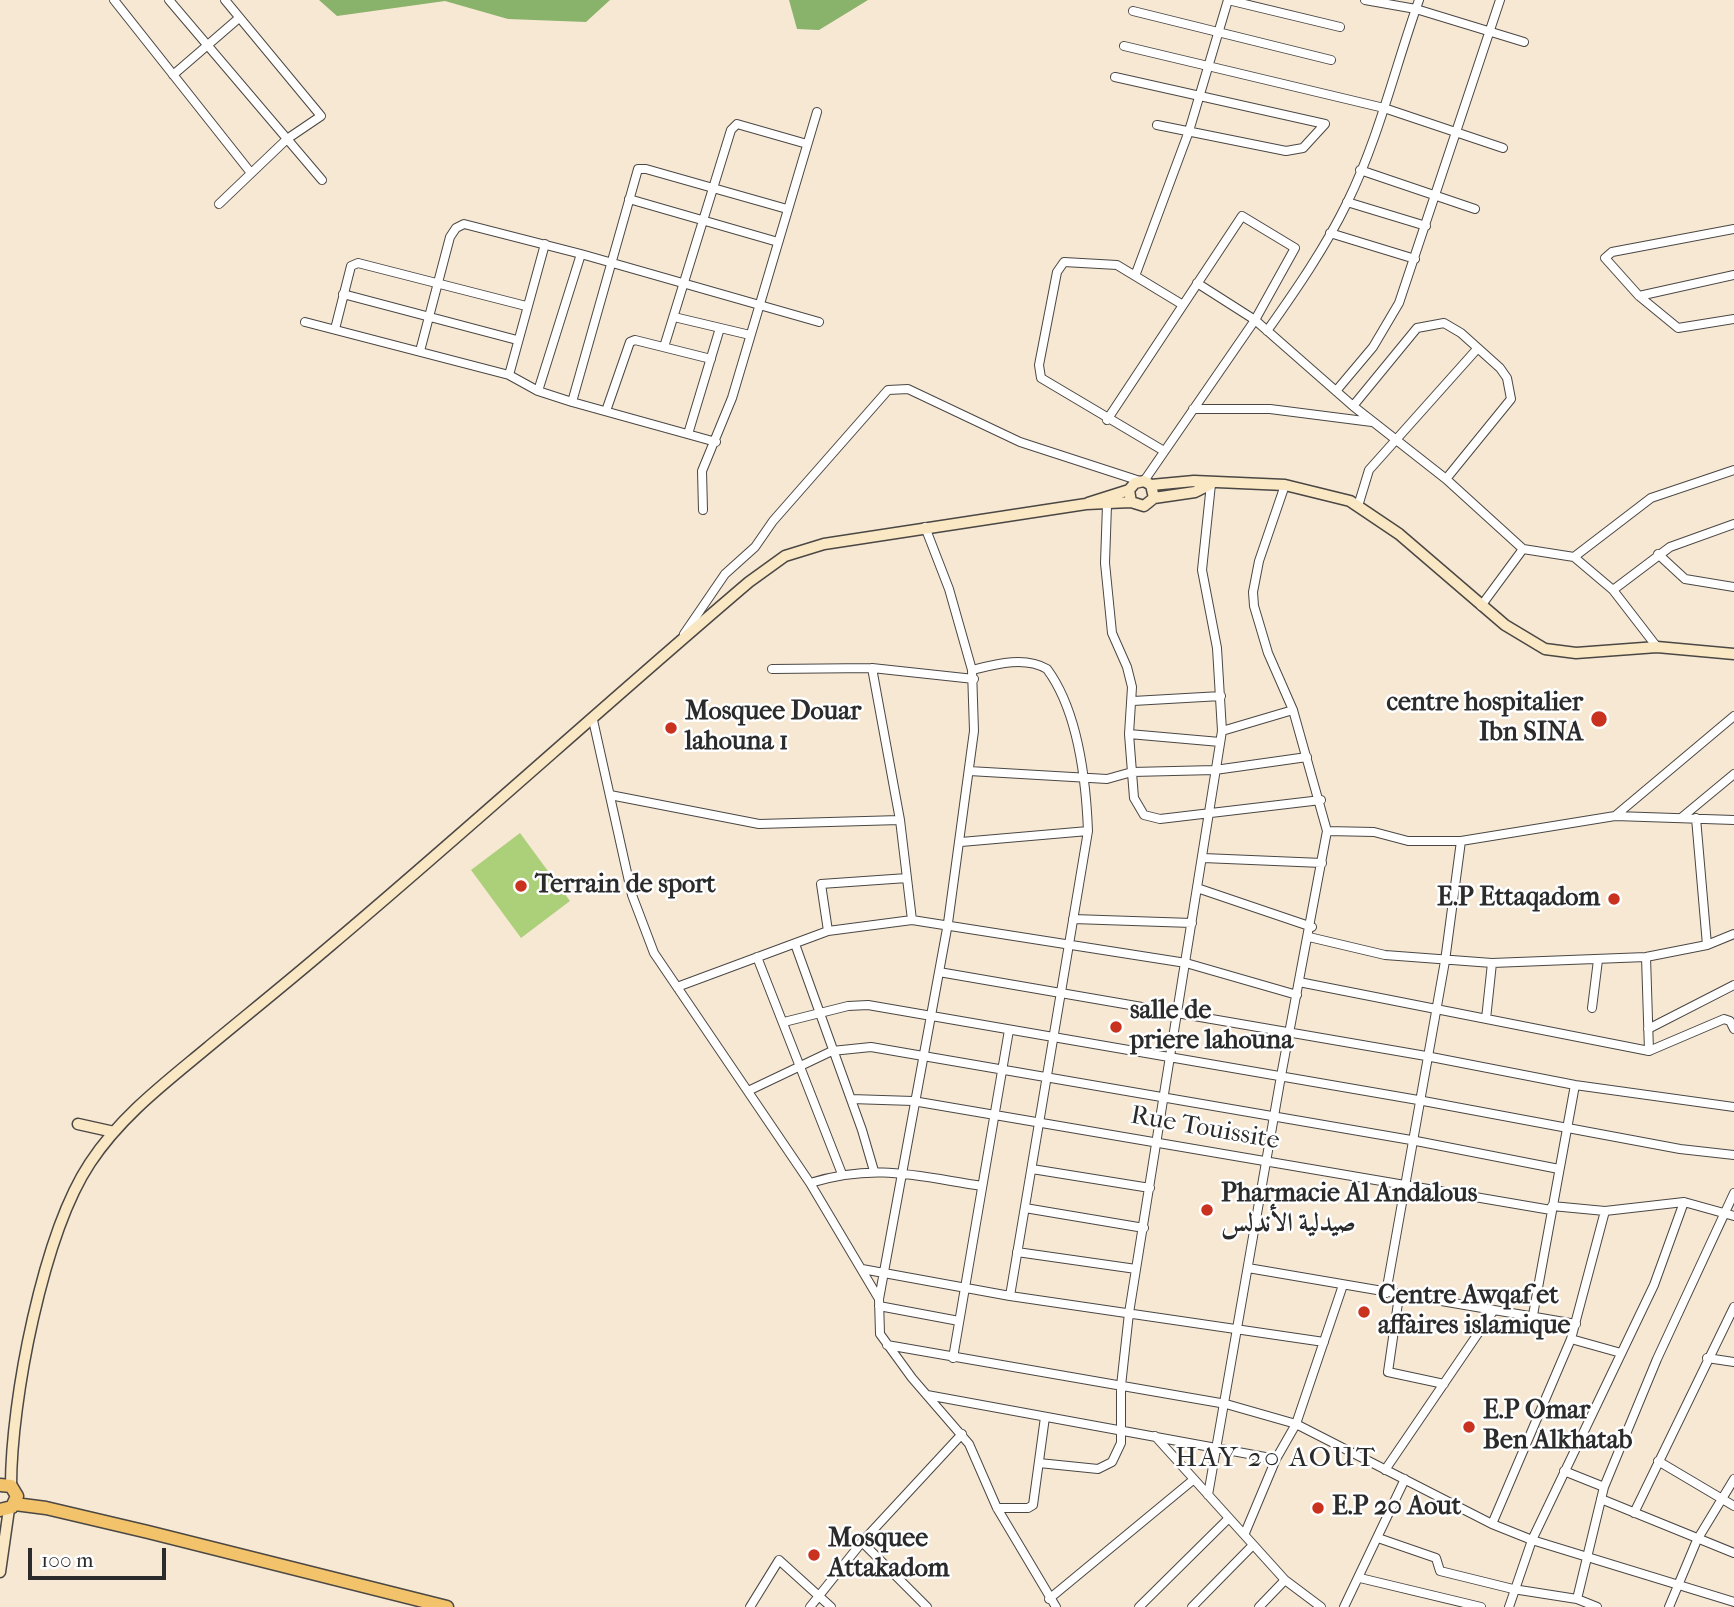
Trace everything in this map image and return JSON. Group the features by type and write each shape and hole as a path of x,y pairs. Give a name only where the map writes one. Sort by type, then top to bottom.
{"main road":[{"path":"1086,504 1107,505 1130,496 1145,483 1240,482 1285,485 1330,494 1358,506 1399,534 1481,606 1534,644 1561,653 1657,647 1734,654"},
{"path":"1145,483 1154,498"},
{"path":"0,1572 12,1446 34,1321 51,1253 76,1185 114,1132 160,1086 327,948 749,582 785,556 824,544 1130,496 1144,506 1154,498 1195,492 1212,484"},
{"path":"78,1124 114,1132"},
{"path":"6,1498 447,1607"}],"street":[{"path":"114,0 251,173"},
{"path":"169,0 322,180"},
{"path":"219,204 287,139 321,116 225,0"},
{"path":"1135,276 1189,131 1228,0 1340,27"},
{"path":"1366,0 1417,4 1524,42"},
{"path":"1336,391 1388,324 1415,259 1500,0"},
{"path":"1267,331 1347,202 1384,108 1417,4"},
{"path":"1133,11 1331,60"},
{"path":"173,75 239,18"},
{"path":"1124,46 1384,108 1457,130 1503,148"},
{"path":"1115,77 1325,124 1303,148 1286,151 1157,125"},
{"path":"703,510 701,475 716,442 760,306 817,112"},
{"path":"664,346 731,130 737,124 807,144"},
{"path":"572,402 629,199 641,168 787,209"},
{"path":"1360,170 1475,209"},
{"path":"629,199 778,242"},
{"path":"1347,202 1426,226"},
{"path":"673,650 725,574 755,547 780,513 888,390 908,389 1020,442 1145,483 1164,451 1255,320 1295,248 1242,216 1107,420"},
{"path":"420,351 450,237 456,228 464,225 545,244 819,322"},
{"path":"1734,229 1607,254 1606,262 1639,296 1678,328 1734,319"},
{"path":"1329,233 1415,259"},
{"path":"509,374 545,244"},
{"path":"538,391 581,254"},
{"path":"1164,451 1107,420 1041,378 1039,365 1057,272 1064,262 1117,265 1183,305"},
{"path":"335,329 351,266 358,263 526,306"},
{"path":"1639,296 1734,275"},
{"path":"1197,283 1255,320 1336,391 1446,479 1523,549 1574,556 1613,590 1657,647"},
{"path":"343,294 517,340"},
{"path":"674,317 750,335"},
{"path":"305,322 509,374 538,391 716,442"},
{"path":"1353,405 1409,334 1424,325 1444,323 1461,333 1507,378 1511,399 1446,479"},
{"path":"688,434 720,328"},
{"path":"606,411 631,342 664,346 711,359"},
{"path":"1358,506 1369,470 1398,441 1477,349"},
{"path":"1193,409 1270,409 1375,422"},
{"path":"1574,556 1651,498 1670,489 1734,470"},
{"path":"1039,1463 1098,1469 1112,1462 1121,1443 1121,1386 1129,1313 1222,732 1217,648 1203,583 1212,484"},
{"path":"1209,1495 1281,1076 1312,927 1328,831 1293,710 1266,647 1253,592 1265,541 1285,485"},
{"path":"1107,505 1105,563 1112,633 1127,667 1133,701 1129,734 1134,798 1144,815 1160,819 1209,815 1321,800"},
{"path":"1613,590 1658,554 1685,540 1734,524"},
{"path":"925,527 949,589 973,674 974,731 948,923 913,1101 879,1303 880,1334 927,1395 962,1434 997,1508 1056,1607"},
{"path":"1481,606 1523,549"},
{"path":"1658,554 1685,579 1734,587"},
{"path":"772,669 872,668 973,674 1002,663 1027,663 1047,669 1066,707 1082,779 1088,831 1010,1296"},
{"path":"872,668 900,820 912,920"},
{"path":"1133,701 1221,696"},
{"path":"1222,732 1293,710"},
{"path":"1615,816 1734,716"},
{"path":"593,720 640,920 654,953 810,1183 862,1269 879,1303"},
{"path":"1129,734 1220,742"},
{"path":"969,771 1107,779 1132,772 1215,769 1307,757"},
{"path":"1681,818 1734,774"},
{"path":"610,795 759,824 900,820"},
{"path":"1328,831 1374,832 1408,841 1461,841 1615,816 1734,820"},
{"path":"1696,818 1707,945"},
{"path":"961,842 1088,831"},
{"path":"1386,1293 1411,1140 1445,961 1461,841"},
{"path":"1203,858 1322,863"},
{"path":"828,931 821,884 907,878"},
{"path":"1197,888 1312,927"},
{"path":"1073,919 1192,923"},
{"path":"677,987 828,931 912,920 948,923 1186,963 1297,995"},
{"path":"1309,937 1385,955 1492,963 1646,957 1707,945 1734,934"},
{"path":"795,944 874,1171"},
{"path":"757,957 842,1174"},
{"path":"1646,957 1649,1051"},
{"path":"1592,1008 1598,960"},
{"path":"1486,1019 1492,963"},
{"path":"939,972 1289,1035 1426,1056 1575,1086 1734,1107"},
{"path":"1299,982 1649,1051 1724,1019 1730,1021 1734,1029"},
{"path":"1648,1030 1734,985"},
{"path":"784,1022 819,1012 868,1005 1419,1100 1680,1149 1734,1155"},
{"path":"953,1358 1009,1030"},
{"path":"748,1091 832,1051 860,1046 1411,1140 1559,1169"},
{"path":"1534,1315 1575,1086"},
{"name":"Rue Touissite","path":"851,1099 913,1101 1404,1186 1552,1208 1605,1211 1684,1202"},
{"path":"1032,1169 1150,1188"},
{"path":"810,1183 842,1174 874,1171 982,1186"},
{"path":"1577,1599 1604,1487 1657,1359 1731,1214 1734,1193"},
{"path":"1509,1607 1532,1540 1666,1258 1684,1202 1731,1214"},
{"path":"1025,1208 1144,1228"},
{"path":"1492,1524 1571,1339 1605,1211"},
{"path":"1017,1252 1136,1269"},
{"path":"1248,1268 1399,1296 1534,1315 1576,1324"},
{"path":"862,1269 1010,1296 1324,1342"},
{"path":"1245,1533 1276,1459 1296,1424 1343,1285"},
{"path":"1399,1296 1388,1372 1444,1384"},
{"path":"879,1303 959,1321"},
{"path":"1634,1513 1734,1307"},
{"path":"1385,1470 1493,1310"},
{"path":"1571,1339 1621,1353"},
{"path":"887,1345 1226,1404 1296,1424 1492,1524 1532,1540 1681,1583 1734,1602"},
{"path":"1707,1358 1734,1362"},
{"path":"927,1395 1276,1459"},
{"path":"997,1508 1028,1508 1033,1505 1045,1417"},
{"path":"810,1607 862,1542 962,1434"},
{"path":"1155,1436 1285,1580 1321,1607"},
{"path":"1658,1461 1734,1506"},
{"path":"1564,1471 1604,1487"},
{"path":"1344,1607 1405,1479"},
{"path":"1669,1607 1697,1540 1719,1499 1734,1479"},
{"path":"1049,1599 1193,1480"},
{"path":"1601,1499 1734,1553"},
{"path":"1139,1607 1229,1518"},
{"path":"1378,1538 1438,1559 1440,1571 1513,1589 1577,1599 1592,1606"},
{"path":"862,1542 927,1607"},
{"path":"1192,1607 1253,1545"},
{"path":"750,1607 779,1560 831,1607"},
{"path":"1360,1578 1482,1607"},
{"path":"1259,1607 1285,1580"}],"green space":[{"path":"319,0 610,0 586,22 508,19 445,1 337,16"},
{"path":"789,0 868,0 819,30 797,29"},
{"name":"Terrain de sport","path":"520,833 570,901 521,938 471,870"}],"place":[{"name":"centre hospitalier Ibn SINA","path":"1599,719"},
{"name":"Mosquee Douar lahouna 1","path":"671,728"},
{"name":"Terrain de sport","path":"521,886"},
{"name":"E.P Ettaqadom","path":"1614,899"},
{"name":"salle de priere lahouna","path":"1116,1027"},
{"name":"Pharmacie Al Andalous صيدلية الأندلس","path":"1207,1210"},
{"name":"Centre Awqaf et affaires islamique","path":"1364,1312"},
{"name":"E.P Omar Ben Alkhatab","path":"1469,1427"},
{"name":"E.P 20 Aout","path":"1318,1508"},
{"name":"Mosquee Attakadom","path":"814,1555"}],"district":[{"name":"HAY 20 AOUT","path":"1276,1459"}]}
